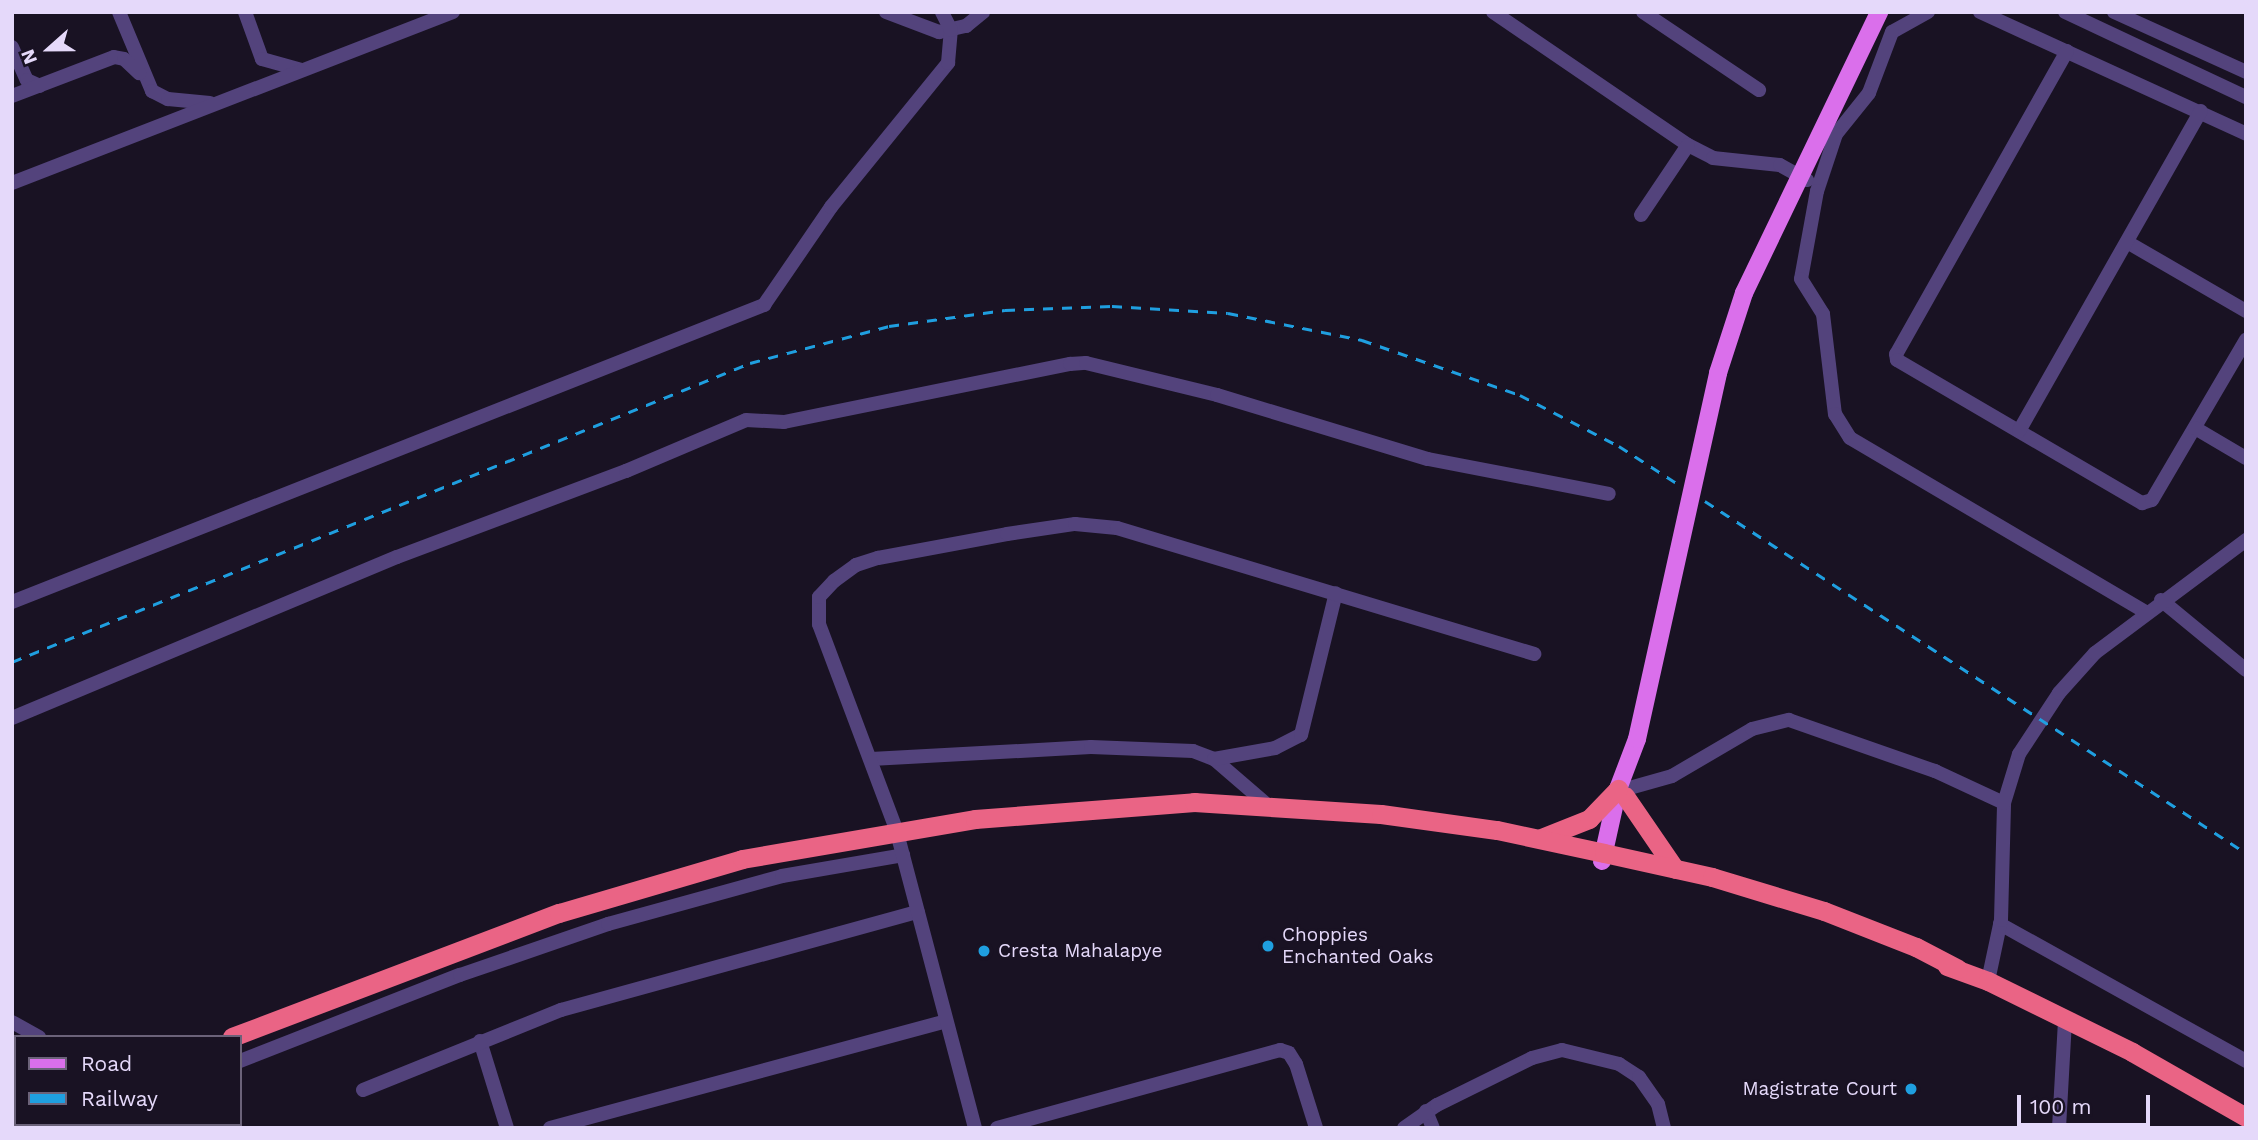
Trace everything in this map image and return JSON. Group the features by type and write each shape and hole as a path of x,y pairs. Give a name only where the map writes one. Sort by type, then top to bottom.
{"highway":[{"path":"1537,839 1589,819 1623,791 1675,869"},
{"path":"237,1035 488,938 635,889 742,859 896,829 975,818 1140,809 1272,809 1381,814 1537,839 1744,898 1988,981 2065,1019 2246,1117"},
{"path":"1272,809 1675,869 1824,911 1916,947 1958,969"}],"main road":[{"path":"1609,859 1718,373 1744,293 1799,173 1880,12"}],"street":[{"path":"119,12 143,76"},
{"path":"245,12 262,59 304,70"},
{"path":"886,12 919,26 951,30 983,12"},
{"path":"12,602 764,305 831,207 948,62 951,30 942,12"},
{"path":"1493,12 1688,145 1713,158 1780,165 1799,173 1817,191"},
{"path":"1643,12 1759,90"},
{"path":"1928,12 1892,32 1869,93 1833,141 1817,191 1801,279 1823,314 1833,404 1840,425 1850,438 2145,612"},
{"path":"1980,12 2201,111 2246,134"},
{"path":"2065,12 2246,97"},
{"path":"2114,12 2246,72"},
{"path":"12,183 446,13"},
{"path":"12,47 27,80 40,86"},
{"path":"2067,51 1896,356 2142,503 2152,500 2246,340"},
{"path":"12,96 114,57 124,58 160,97 215,104"},
{"path":"2018,431 2201,111"},
{"path":"1641,215 1688,145"},
{"path":"2127,242 2246,311"},
{"path":"12,718 397,557 626,471 746,420 784,422 1070,364 1086,363 1217,395 1428,459 1609,494"},
{"path":"2195,428 2246,458"},
{"path":"975,1128 896,829 819,624 820,597 856,565 1075,524 1117,528 1534,654"},
{"path":"1988,981 2000,924 2004,803 2019,754 2059,693 2095,653 2161,600 2244,544"},
{"path":"1214,759 1275,748 1301,735 1336,593"},
{"path":"2161,600 2246,670"},
{"path":"1623,791 1672,776 1752,729 1789,720 1935,771 2004,803"},
{"path":"871,759 1091,747 1193,751 1214,759 1272,809"},
{"path":"242,1060 460,975 608,925 782,876 903,855"},
{"path":"363,1090 561,1010 918,912"},
{"path":"2000,924 2246,1061"},
{"path":"2059,1128 2065,1019"},
{"path":"550,1128 946,1021"},
{"path":"12,1022 35,1035"},
{"path":"480,1041 507,1128"},
{"path":"997,1128 1280,1050 1289,1053 1296,1064 1316,1128"},
{"path":"1405,1128 1426,1111 1532,1058 1562,1050 1619,1064 1639,1077 1658,1104 1664,1128"},
{"path":"1426,1111 1433,1128"}],"railway":[{"path":"12,662 750,363 889,326 1005,310 1112,306 1228,313 1362,340 1520,395 1619,446 1675,482"},
{"path":"1705,501 2246,853"}],"place":[{"name":"Choppies Enchanted Oaks","path":"1268,946"},
{"name":"Cresta Mahalapye","path":"984,951"},
{"name":"Magistrate Court","path":"1911,1089"}]}
